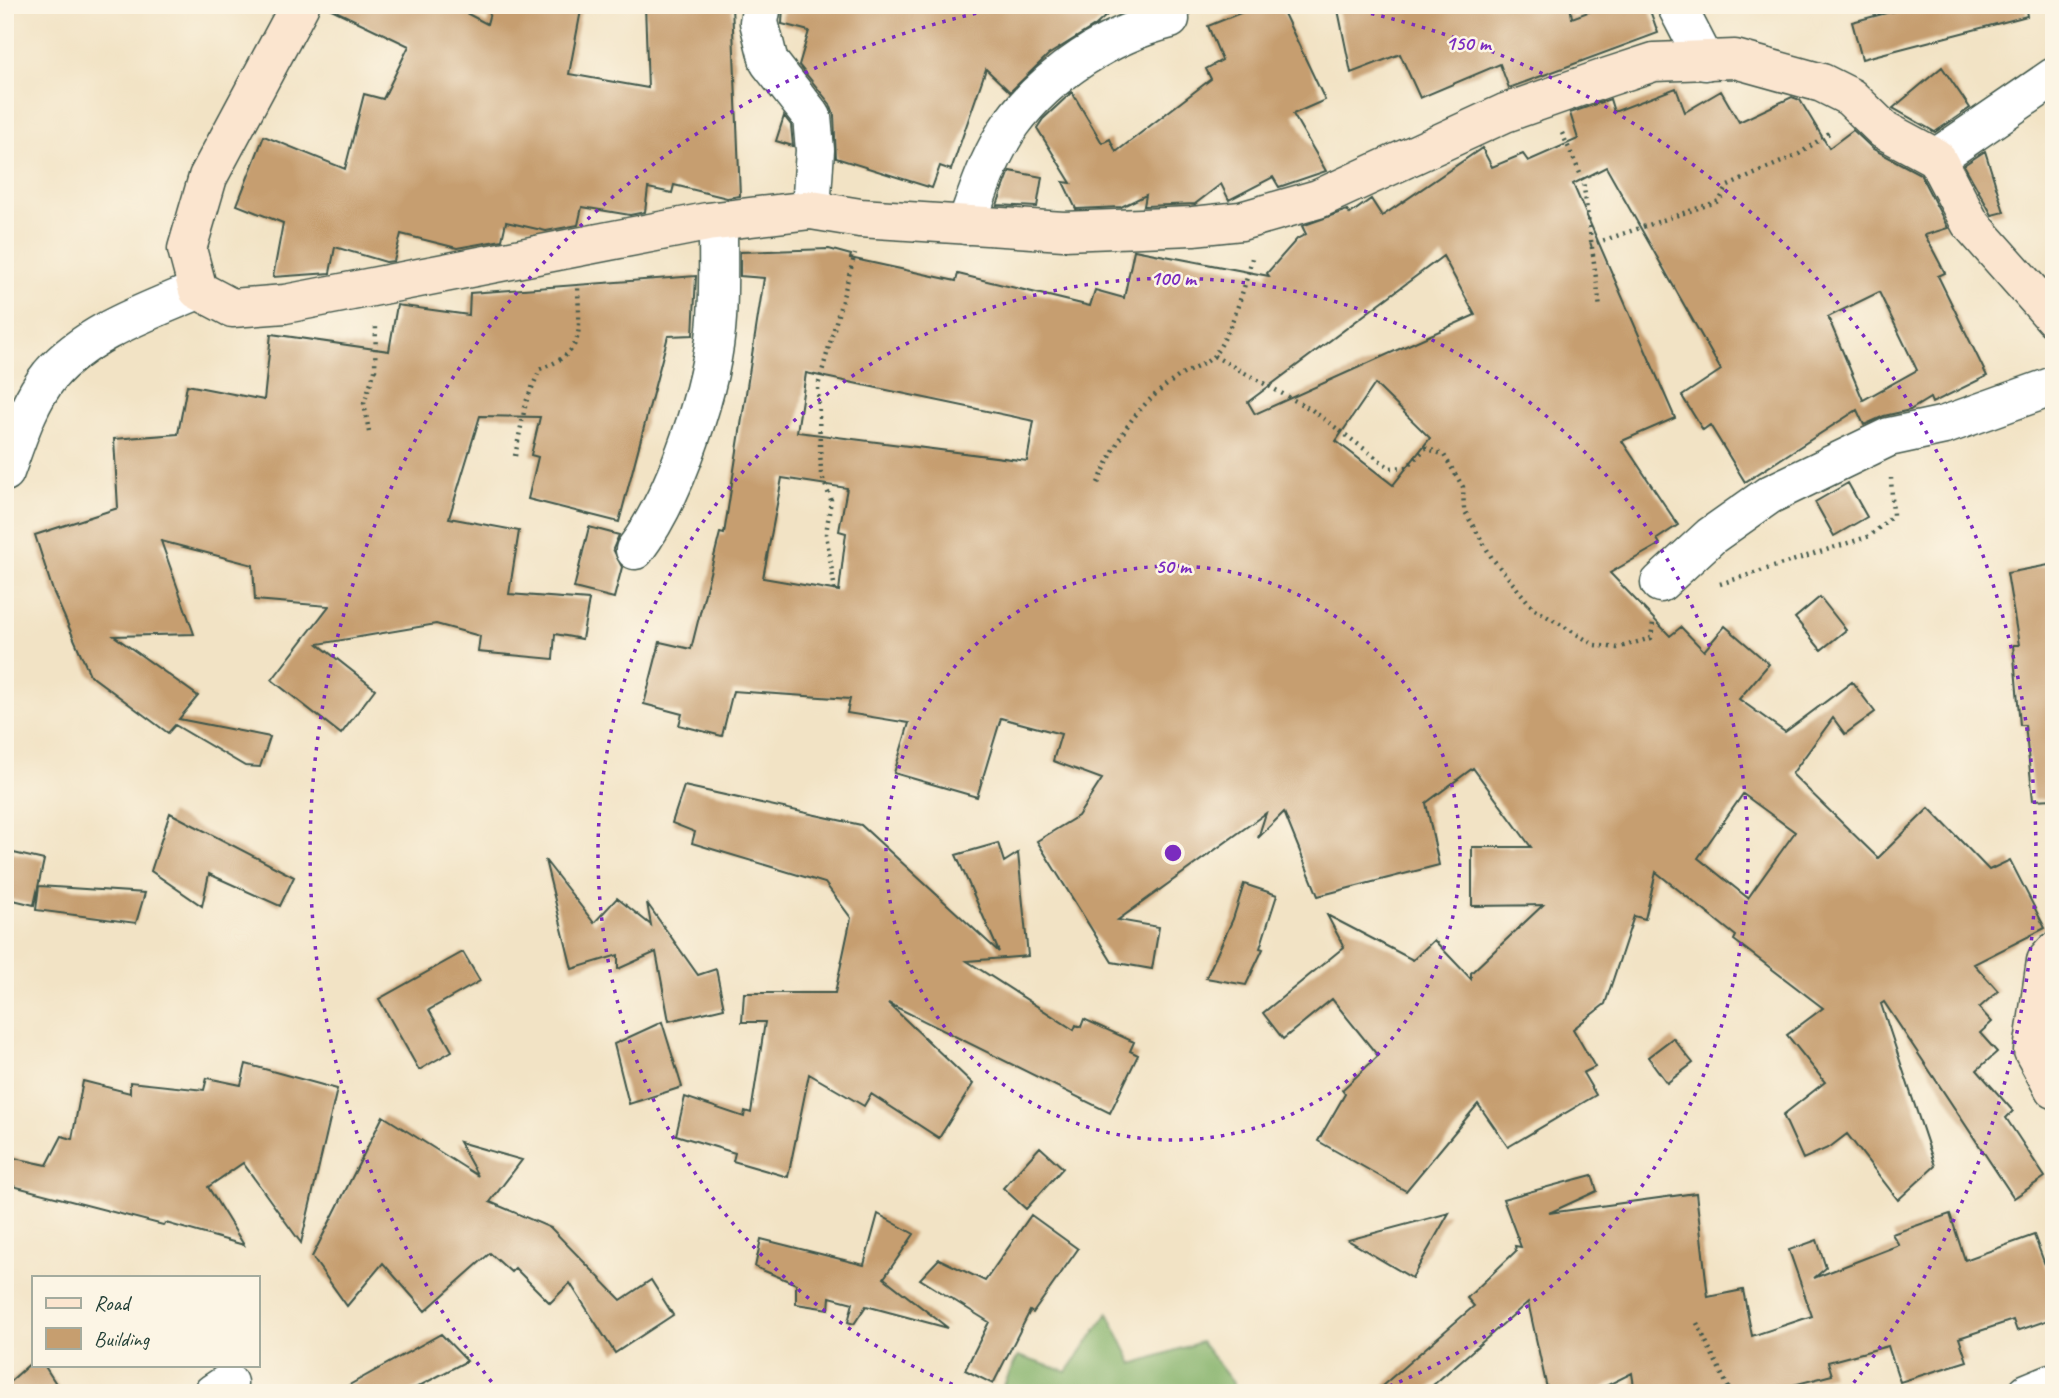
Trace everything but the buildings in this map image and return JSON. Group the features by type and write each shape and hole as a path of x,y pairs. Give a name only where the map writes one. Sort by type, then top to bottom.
{"street":[{"path":"300,5 208,177 187,249 198,290 232,308 285,304 718,221 811,210 860,218 1064,231 1193,226 1261,215 1318,199 1505,113 1654,62 1735,59 1822,83 1850,97 1884,130 1936,158 1970,223 2054,318"},
{"path":"762,5 759,23 769,62 812,117 814,172 811,210"},
{"path":"1676,5 1704,61"},
{"path":"966,225 986,171 1013,123 1049,83 1102,46 1138,27 1170,19"},
{"path":"1936,158 2054,77"},
{"path":"635,550 653,525 675,482 705,383 717,320 718,221"},
{"path":"5,472 23,423 50,376 83,348 120,324 198,290"},
{"path":"1660,583 1711,536 1769,495 1889,437 1945,425 2054,386"},
{"path":"2054,952 2046,961 2034,1051 2054,1089"},
{"path":"2027,1393 2054,1382"}],"path":[{"path":"1550,97 1562,135 1583,180 1600,309"},
{"path":"1590,245 1719,201 1728,186 1799,154 1839,126 1867,113"},
{"path":"1098,482 1124,427 1143,404 1180,376 1214,356 1250,267 1261,215"},
{"path":"835,590 825,534 831,500 821,474 818,386 855,255 860,218"},
{"path":"515,456 526,402 540,369 562,361 580,336 577,249"},
{"path":"369,432 365,402 374,370 376,286"},
{"path":"1214,356 1312,410 1390,468 1407,467 1426,448 1444,456 1463,487 1464,510 1492,558 1517,591 1533,608 1595,645 1617,648 1651,638 1660,583"},
{"path":"1718,584 1870,536 1893,515 1889,437"},
{"path":"1697,1323 1731,1393"}],"green space":[{"path":"1108,1313 1133,1364 1201,1342 1233,1383 1234,1393 1000,1393 1018,1356 1067,1372"}]}
